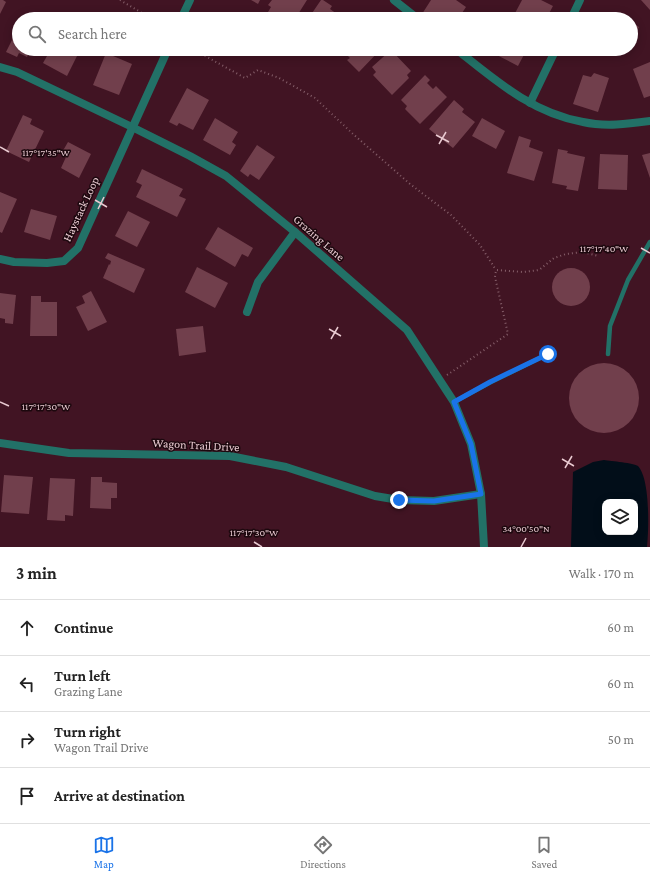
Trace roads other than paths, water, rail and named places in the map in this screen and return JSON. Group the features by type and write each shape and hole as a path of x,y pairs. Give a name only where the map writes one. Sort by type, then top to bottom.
{"street":[{"path":"184,12 190,0"},
{"path":"394,0 409,12"},
{"path":"574,12 580,0"},
{"name":"Haystack Loop","path":"0,259 14,262 34,263 64,261 78,248 165,56"},
{"path":"465,56 501,85 544,111 585,123 626,124 650,121"},
{"path":"530,103 553,56"},
{"name":"Grazing Lane","path":"0,67 17,72 132,127 226,176 295,232 407,330 454,402 471,444 481,494 484,547"},
{"path":"247,312 258,282 295,232"},
{"name":"Wagon Trail Drive","path":"0,443 69,453 230,456 286,467 375,496 399,500 434,501 481,494"}],"lane":[{"path":"608,354 610,326 628,280 650,242"},
{"path":"454,402 490,382 548,354"}]}
